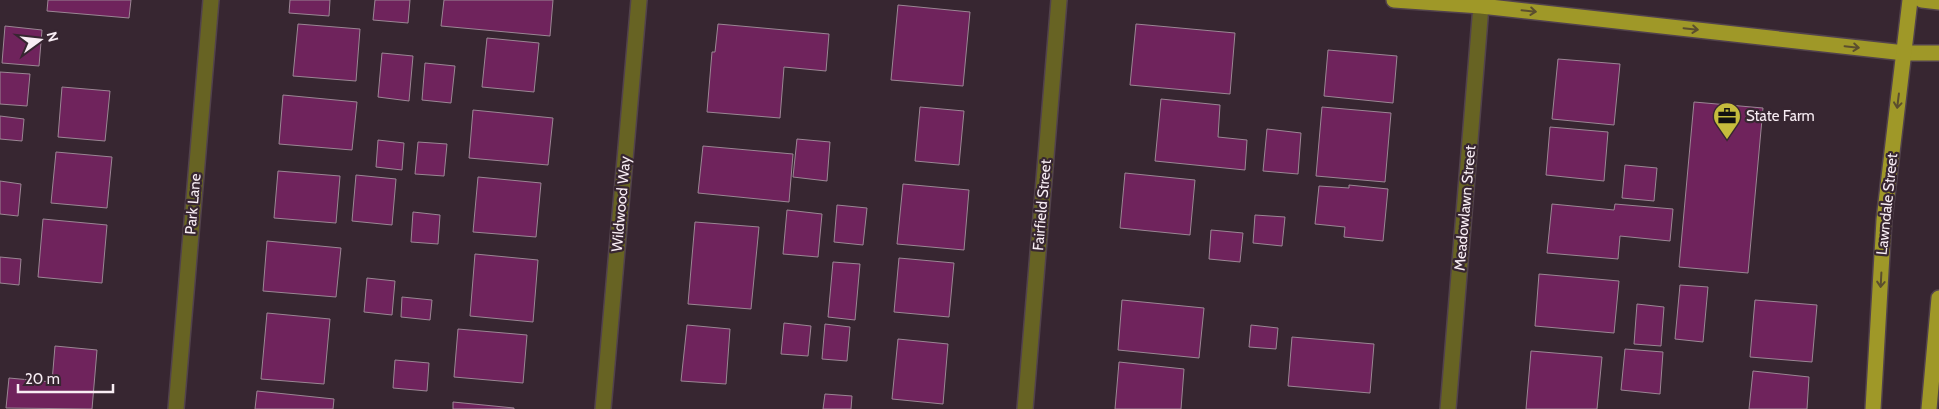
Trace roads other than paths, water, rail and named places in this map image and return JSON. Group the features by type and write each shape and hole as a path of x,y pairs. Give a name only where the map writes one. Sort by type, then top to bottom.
{"main road":[{"path":"1394,0 1481,6 1905,53 1939,54"},
{"name":"Lawndale Street","path":"1873,409 1884,220 1910,0"},
{"path":"1922,0 1939,2"},
{"path":"1929,409 1939,298"}],"street":[{"name":"Park Lane","path":"176,409 211,0"},
{"name":"Wildwood Way","path":"603,409 639,0"},
{"name":"Fairfield Street","path":"1025,409 1060,0"},
{"name":"Meadowlawn Street","path":"1448,409 1481,6"}],"place":[{"name":"State Farm","path":"1727,140"}]}
